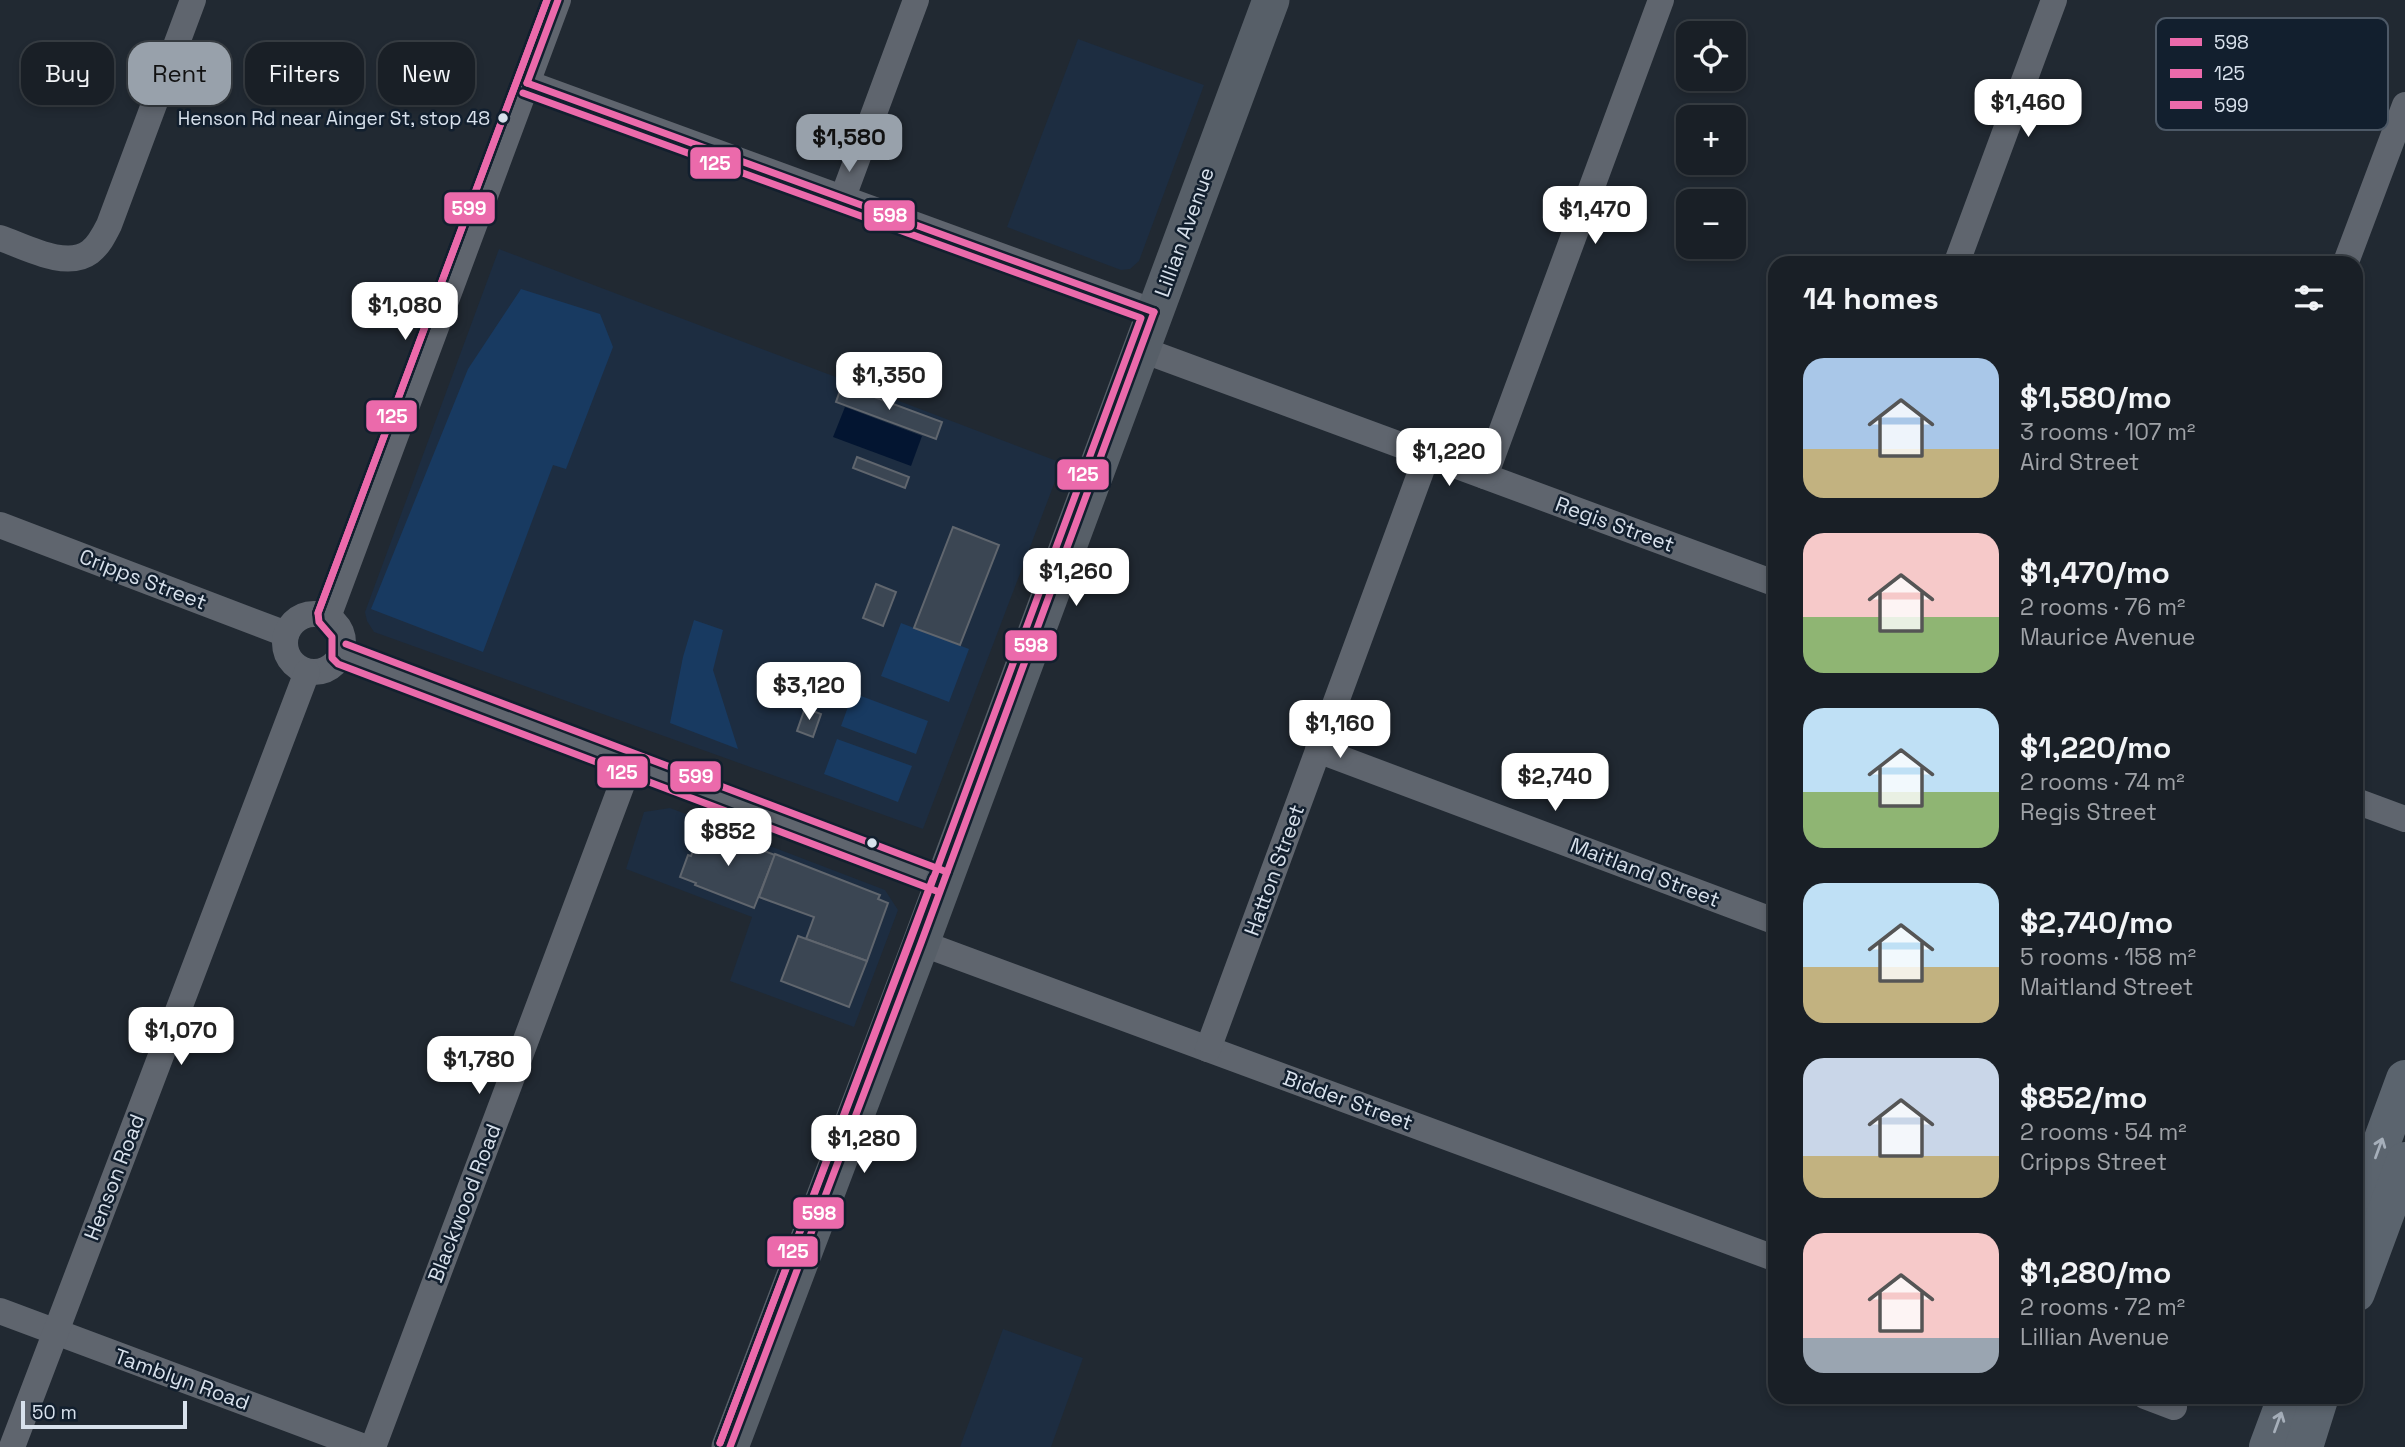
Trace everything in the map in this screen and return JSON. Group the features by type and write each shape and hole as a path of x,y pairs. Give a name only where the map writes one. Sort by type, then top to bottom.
{"highway":[{"path":"2363,1193 2405,1079"},
{"path":"2363,1274 2405,1161"},
{"path":"2268,1447 2284,1404"},
{"path":"2304,1447 2317,1404"}],"street":[{"path":"0,238 54,257 71,259 88,254 99,243 109,225 193,0"},
{"path":"328,617 558,0"},
{"path":"843,197 916,0"},
{"name":"Lillian Avenue","path":"738,1445 943,882 1270,0"},
{"path":"1485,475 1661,0"},
{"path":"1960,256 2054,0"},
{"path":"527,83 1154,312"},
{"path":"2348,256 2405,105"},
{"name":"Regis Street","path":"1140,349 1768,581"},
{"name":"Hatton Street","path":"1208,1049 1427,455"},
{"name":"Cripps Street","path":"2,531 286,634"},
{"path":"320,613 335,622 343,637 342,654 324,671 307,672 298,668 287,653 286,634 303,615 320,613"},
{"path":"342,654 943,882"},
{"name":"Henson Road","path":"12,1447 307,672"},
{"name":"Maitland Street","path":"1318,750 1768,919"},
{"name":"Blackwood Road","path":"373,1447 630,763"},
{"path":"2363,804 2405,819"},
{"name":"Bidder Street","path":"921,943 1768,1256"},
{"name":"Tamblyn Road","path":"0,1311 364,1447"},
{"path":"2166,1404 2174,1407"}],"shaded area":[{"path":"1078,39 1204,85 1139,261 1130,269 1121,270 1007,227"},
{"path":"499,249 1062,463 923,829 374,632 365,612"},
{"path":"521,289 600,314 613,347 566,469 553,465 483,652 371,609 468,369"},
{"path":"845,407 922,436 911,466 833,437"},
{"path":"694,620 723,630 713,670 738,749 670,723 683,657"},
{"path":"901,623 969,649 949,702 881,676"},
{"path":"853,693 928,721 916,754 841,726"},
{"path":"837,739 912,766 898,802 824,774"},
{"path":"670,808 885,890 898,910 854,1027 730,981 752,917 626,869 644,812"},
{"path":"1003,1329 1083,1358 1051,1447 960,1447"}],"building":[{"path":"842,385 942,422 936,439 836,402"},
{"path":"857,457 909,477 905,488 853,468"},
{"path":"953,527 999,545 960,645 914,628"},
{"path":"876,584 896,592 883,626 863,618"},
{"path":"805,708 821,714 813,737 797,731"},
{"path":"703,828 775,855 754,908 680,877 688,855 691,856"},
{"path":"775,854 880,895 878,899 888,903 867,961 806,939 814,917 759,897"},
{"path":"798,936 867,961 849,1007 781,981"}],"transit line":[{"name":"125","path":"547,0 318,613 319,622 332,637 332,658 338,664 939,892"},
{"name":"599","path":"318,613 547,0"},
{"name":"598","path":"527,83 558,0"},
{"name":"598","path":"527,83 1154,312"},
{"name":"125","path":"523,93 1141,318 911,939 720,1443"},
{"name":"598","path":"730,1447 921,943 1154,312"},
{"name":"599","path":"346,644 947,872"},
{"name":"599","path":"720,1443 933,878"}],"place":[{"name":"Henson Rd near Ainger St, stop 48","path":"503,118"}]}
